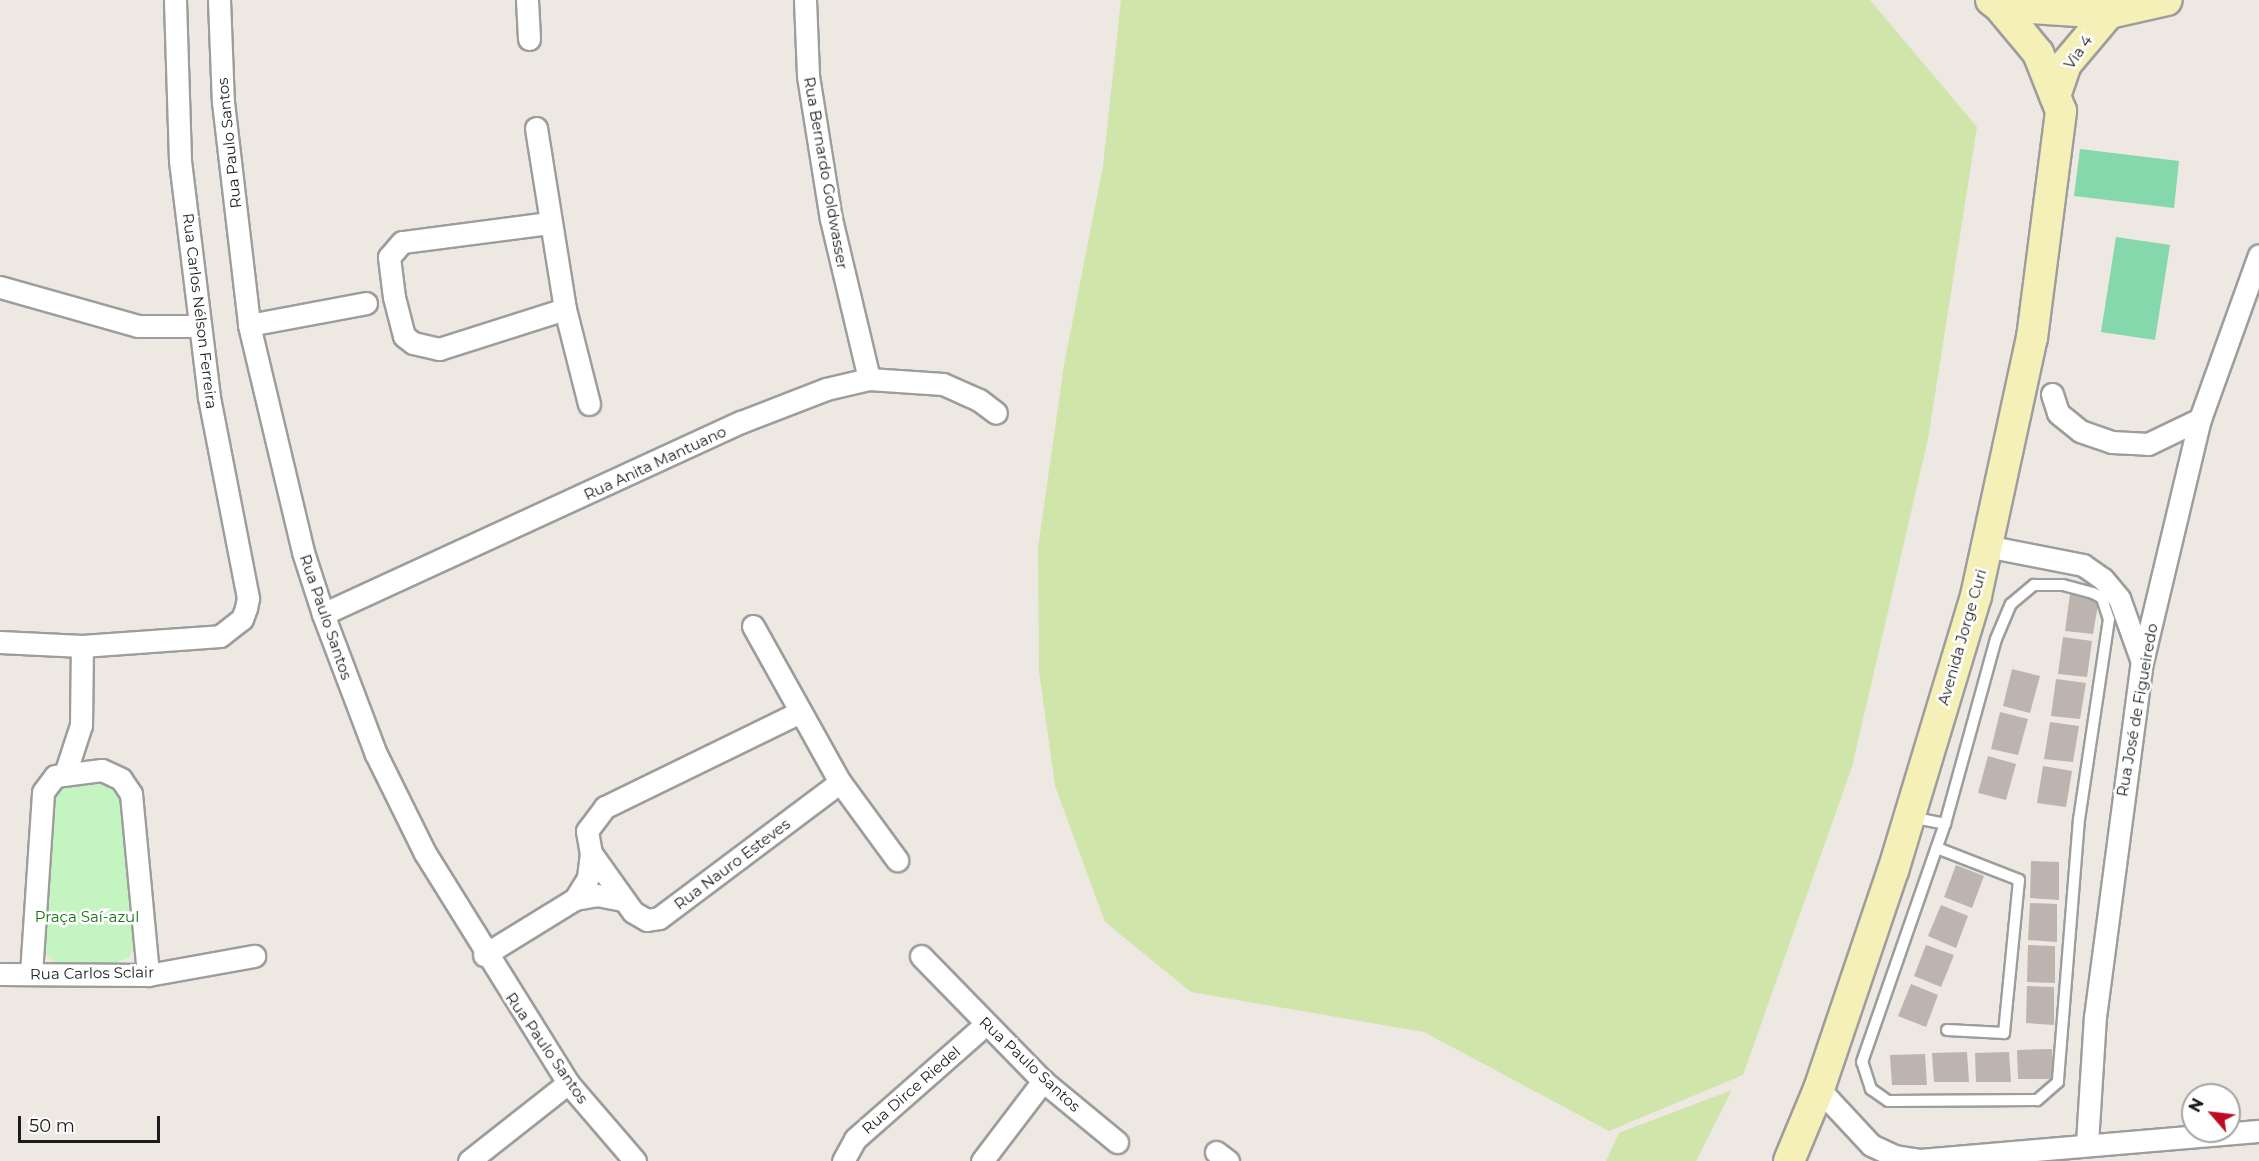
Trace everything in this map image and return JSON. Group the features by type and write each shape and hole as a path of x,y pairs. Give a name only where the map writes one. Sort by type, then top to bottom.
{"street":[{"name":"Rua Carlos Nélson Ferreira","path":"82,646 220,636 242,619 248,598 201,326 180,160 175,0"},
{"name":"Rua Paulo Santos","path":"219,0 223,102 249,325 303,552 323,614 376,754 425,853 484,955 568,1083 635,1161"},
{"path":"527,0 529,39"},
{"name":"Rua Bernardo Goldwasser","path":"805,0 808,76 831,219 869,379"},
{"path":"1995,3 2109,13 2167,0"},
{"name":"Via 4","path":"1995,3 2038,53 2055,96"},
{"name":"Via 4","path":"2055,96 2066,64 2109,13"},
{"name":"Avenida Jorge Curi","path":"1789,1161 1819,1089 1909,817 1986,546 2032,338 2061,111 2055,96"},
{"path":"536,128 549,223 565,309 589,404"},
{"path":"549,223 414,237 394,249 390,273 400,322 413,343 439,349 565,309"},
{"name":"Rua José de Figueiredo","path":"2087,1143 2095,1017 2142,662 2200,419 2259,255"},
{"path":"366,303 390,273"},
{"path":"0,287 138,326 201,326"},
{"path":"249,325 366,303 400,322"},
{"name":"Rua Anita Mantuano","path":"323,614 786,403 869,379 943,384 980,400 996,413"},
{"path":"2052,394 2058,413 2080,431 2112,442 2148,444 2200,419"},
{"path":"1986,546 2083,565 2103,579 2119,598 2142,662"},
{"path":"753,626 798,713 840,782 897,860"},
{"path":"0,642 82,646 81,725 65,774"},
{"path":"575,899 588,878 591,852 587,831 605,807 798,713"},
{"path":"81,725 102,770"},
{"path":"31,974 41,802 48,783 65,774 102,770 121,779 131,794 148,975"},
{"name":"Rua Nauro Esteves","path":"591,852 622,900 640,918 659,918 840,782"},
{"path":"484,955 575,899 597,895 622,900"},
{"name":"Rua Carlos Sclair","path":"0,974 148,975 254,956"},
{"name":"Rua Paulo Santos","path":"921,956 1044,1081 1117,1142"},
{"name":"Rua Dirce Riedel","path":"843,1161 855,1139 986,1024"},
{"path":"982,1161 1044,1081"},
{"path":"469,1161 568,1083"},
{"path":"1819,1089 1871,1145 1895,1156 1942,1160 2087,1143 2259,1131"}],"lane":[{"path":"2034,585 2063,585 2102,598 2109,619 2079,819 2058,1082 2037,1100 1904,1105 1879,1096 1865,1078 1862,1062 1870,1033 1936,848 1945,824 1996,639 2011,604 2034,585"},
{"path":"1909,817 1945,824"},
{"path":"1936,848 2019,880 2004,1033 1947,1030"}],"green space":[{"path":"1121,0 1870,0 1977,127 1928,439 1852,767 1743,1075 1609,1131 1424,1032 1191,992 1105,922 1055,786 1039,671 1038,548 1064,365 1103,166"},
{"path":"2080,149 2179,161 2174,208 2074,196"},
{"path":"2116,237 2170,245 2155,340 2101,332"},
{"name":"Praça Saí-azul","path":"99,779 120,799 138,944 128,958 112,964 58,964 38,947 49,798 60,781"},
{"path":"1732,1090 1696,1161 1606,1161 1619,1133"}],"building":[{"path":"2070,594 2099,599 2093,634 2065,631"},
{"path":"2063,637 2092,641 2087,677 2058,674"},
{"path":"2012,669 2040,676 2030,713 2003,706"},
{"path":"2056,679 2086,683 2080,719 2051,716"},
{"path":"2000,712 2028,719 2018,755 1991,749"},
{"path":"2050,722 2079,726 2073,762 2044,759"},
{"path":"1988,756 2016,764 2006,800 1978,793"},
{"path":"2043,766 2072,771 2066,807 2037,803"},
{"path":"2031,861 2059,862 2059,900 2030,898"},
{"path":"1956,865 1984,876 1972,908 1944,897"},
{"path":"2030,903 2057,904 2057,942 2028,940"},
{"path":"1941,905 1968,916 1956,948 1928,936"},
{"path":"1926,945 1954,955 1941,987 1914,976"},
{"path":"2028,945 2055,946 2055,983 2027,982"},
{"path":"1911,984 1938,995 1926,1027 1898,1016"},
{"path":"2027,986 2054,987 2054,1025 2026,1023"},
{"path":"2052,1049 2053,1079 2018,1079 2017,1050"},
{"path":"1967,1052 1969,1082 1934,1082 1932,1053"},
{"path":"2009,1052 2011,1082 1976,1082 1975,1053"},
{"path":"1925,1054 1927,1085 1892,1085 1890,1055"}]}
